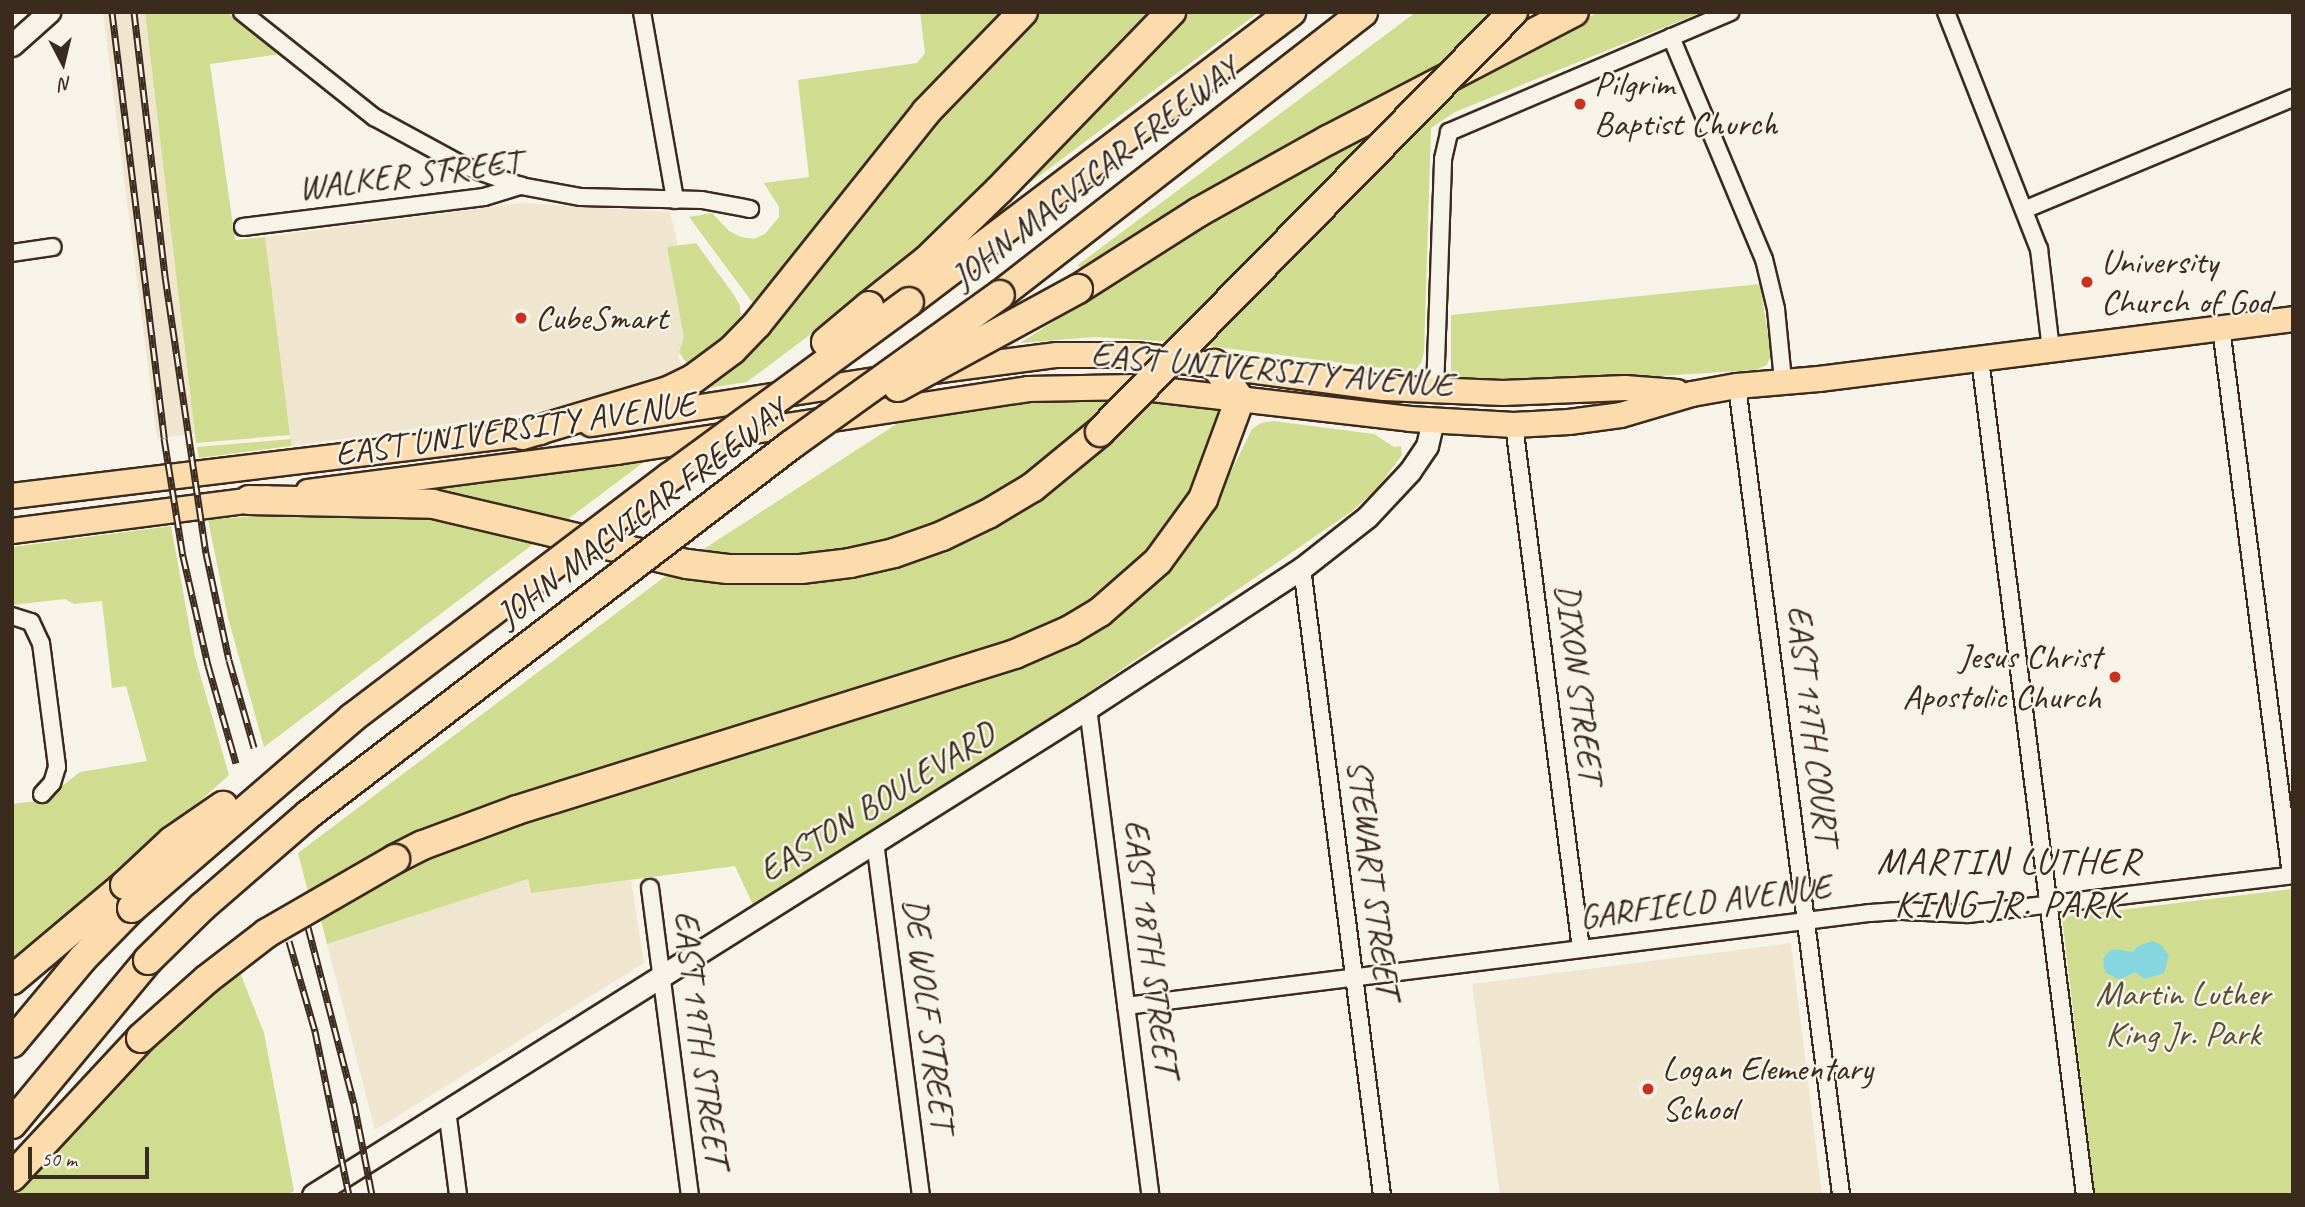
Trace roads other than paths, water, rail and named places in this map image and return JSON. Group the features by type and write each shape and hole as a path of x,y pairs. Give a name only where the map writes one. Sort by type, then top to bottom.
{"highway":[{"path":"522,435 668,391 692,379 733,350 757,324 926,112 1023,12"},
{"path":"670,477 869,306 927,260 990,199 1171,12"},
{"name":"JOHN MACVICAR FREEWAY","path":"129,896 172,841 352,718 670,477 909,302 1291,12"},
{"name":"JOHN MACVICAR FREEWAY","path":"12,1124 148,960 202,907 309,814 791,444 1000,295 1363,12"},
{"path":"249,500 433,504 687,564 728,569 801,569 872,558 942,536 1022,494 1067,462 1100,432 1513,12"},
{"path":"791,444 1078,289 1199,212 1328,140 1574,12"},
{"path":"12,1177 141,1038 206,980 267,933 395,859 434,841 517,810 1015,654 1070,630 1128,591 1158,561 1184,528 1203,499 1217,467 1240,399 1214,364"},
{"path":"12,980 129,896"},
{"path":"12,1043 83,958 129,896"}],"main road":[{"path":"16,38 50,12"},
{"name":"EAST UNIVERSITY AVENUE","path":"12,531 617,452 1028,389 1135,387 1433,421 1514,425 1621,415 1692,394 1737,386 1980,359 2293,319"},
{"name":"EAST UNIVERSITY AVENUE","path":"12,496 522,435 1019,358 1136,355 1384,388 1435,391 1572,392 1625,388 1692,394"},
{"path":"1433,421 1441,405 1507,406 1572,392"},
{"name":"EASTON BOULEVARD","path":"313,1195 1088,708 1302,568 1367,517 1410,471 1427,446 1433,421"}],"street":[{"path":"242,12 374,117 464,166 521,186"},
{"path":"642,12 675,200"},
{"path":"1435,391 1443,159 1449,132 1730,12"},
{"path":"1946,12 2026,209 2039,249 2051,349"},
{"path":"1671,37 1764,259 1776,309 1783,381"},
{"path":"2026,209 2293,99"},
{"name":"WALKER STREET","path":"243,227 484,197 521,186 581,197 715,201 750,209"},
{"path":"12,253 53,247"},
{"path":"2221,328 2292,875"},
{"path":"1980,359 2085,1195"},
{"name":"EAST 17TH COURT","path":"1737,386 1841,1195"},
{"name":"DIXON STREET","path":"1514,425 1581,949"},
{"name":"STEWART STREET","path":"1302,568 1381,1195"},
{"path":"12,616 31,622 41,643 57,767 52,783 42,794"},
{"name":"EAST 18TH STREET","path":"1088,708 1150,1195"},
{"name":"DE WOLF STREET","path":"875,842 921,1195"},
{"name":"GARFIELD AVENUE","path":"1126,1006 1807,921 1902,911 1968,914 2292,875"},
{"name":"EAST 19TH STREET","path":"650,888 690,1195"},
{"path":"447,1110 458,1195"}],"water":[{"path":"2153,941 2161,945 2169,956 2164,973 2145,979 2135,972 2119,980 2105,972 2103,959 2108,952 2114,949 2133,952 2138,946"}],"railway":[{"path":"112,12 164,438 183,556 208,665 236,763"},
{"path":"134,12 165,276 206,553 229,660 254,747"},
{"path":"308,927 354,1103 372,1195"},
{"path":"289,941 315,1031 349,1195"}],"place":[{"name":"Pilgrim Baptist Church","path":"1580,104"},
{"name":"University Church of God","path":"2087,282"},
{"name":"CubeSmart","path":"521,318"},
{"name":"Jesus Christ Apostolic Church","path":"2115,677"},
{"name":"Logan Elementary School","path":"1648,1089"}],"district":[{"name":"MARTIN LUTHER KING JR. PARK","path":"2009,884"}],"park label":[{"name":"Martin Luther King Jr. Park","path":"2183,1014"}]}
